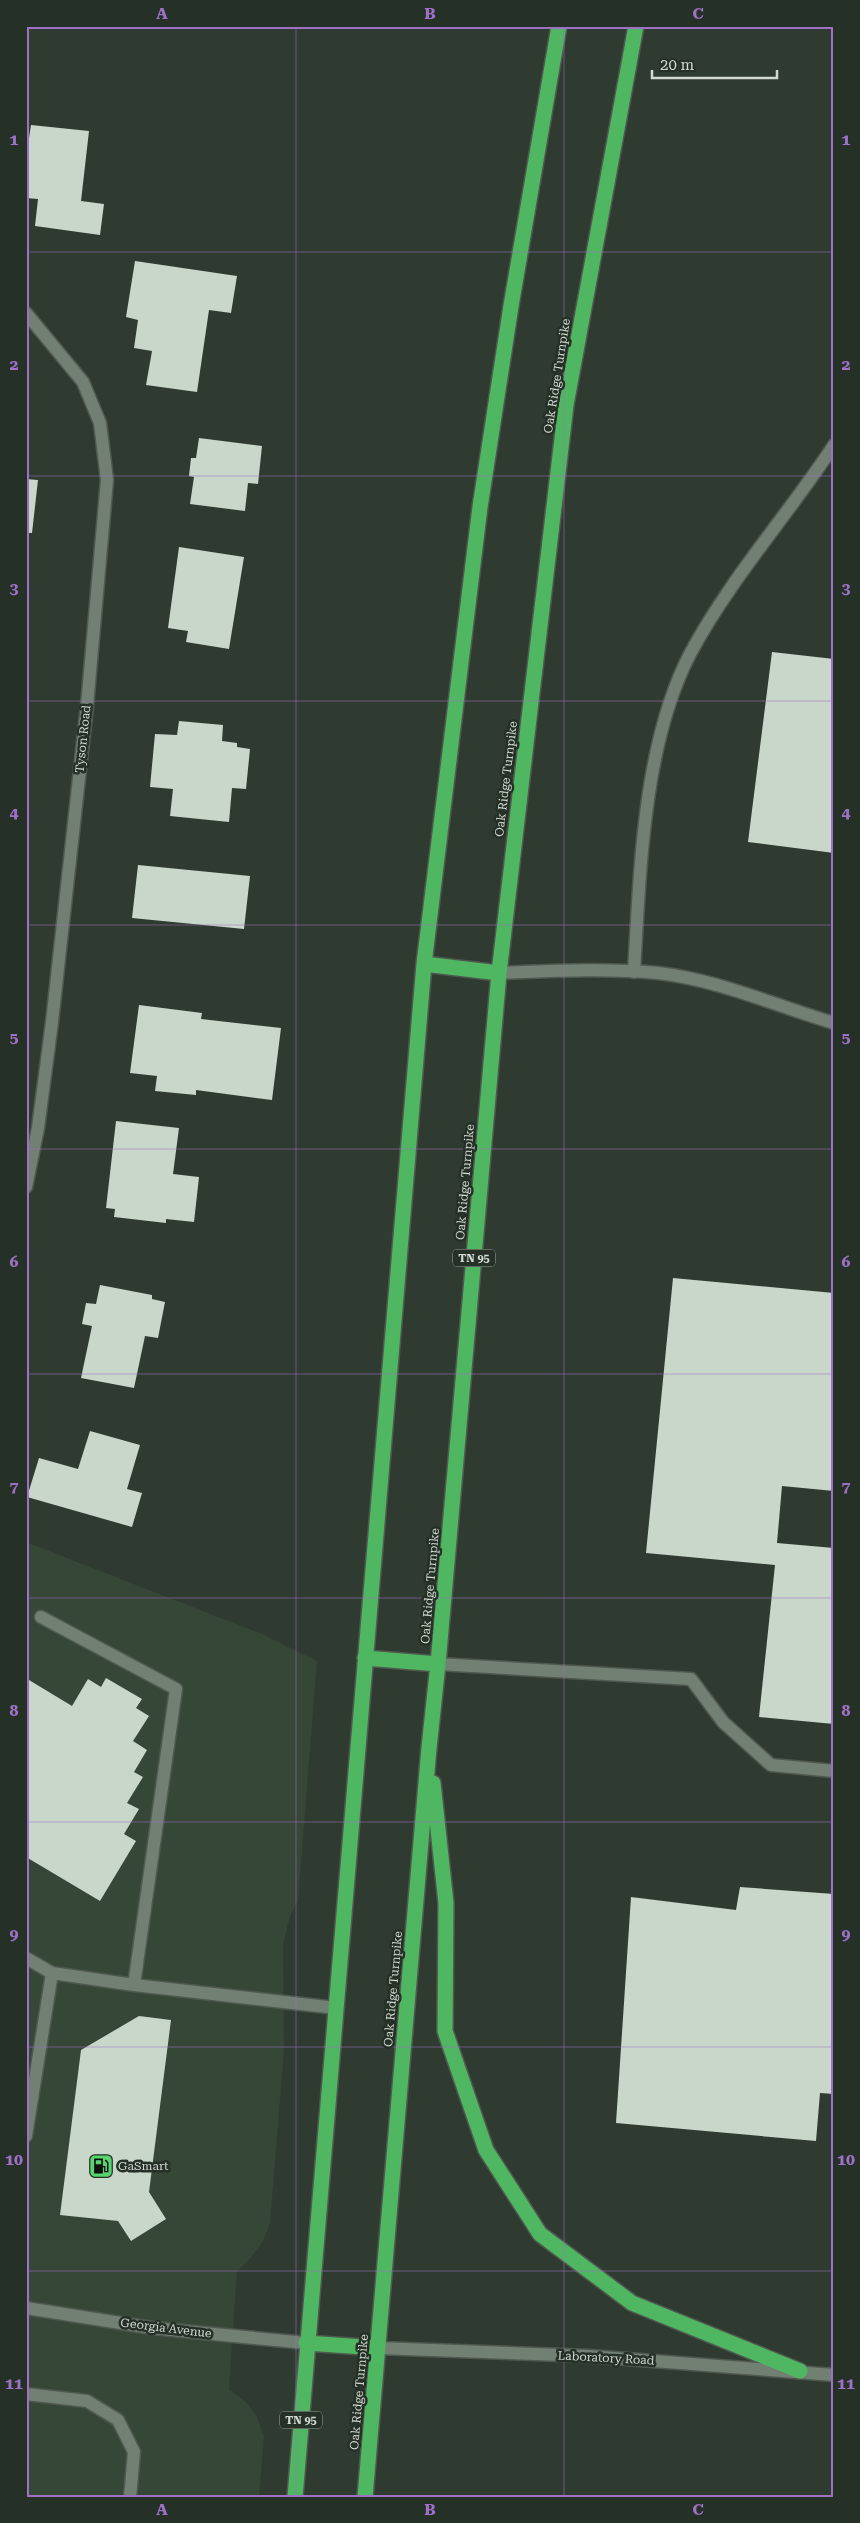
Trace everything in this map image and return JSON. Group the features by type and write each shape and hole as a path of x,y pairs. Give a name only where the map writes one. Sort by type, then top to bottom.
{"highway":[{"name":"TN 95","path":"295,2497 306,2342 424,964 480,507 510,306 559,26"},
{"name":"Oak Ridge Turnpike","path":"365,2497 429,1748 499,973 566,405 636,26"},
{"path":"424,964 499,973"},
{"path":"365,1658 438,1664"},
{"path":"429,1748 446,1902 445,2031 486,2150 540,2234 632,2303 800,2371"},
{"path":"306,2342 378,2348"}],"street":[{"name":"Tyson Road","path":"26,313 83,382 100,423 107,480 87,706 55,992 38,1128 26,1188"},
{"path":"634,972 642,842 658,748 670,699 690,654 723,602 834,445"},
{"path":"499,973 591,970 659,974 718,986 834,1023"},
{"path":"42,1617 176,1689 134,1985"},
{"path":"438,1664 690,1679 723,1722 771,1765 834,1771"},
{"path":"26,1958 52,1973 134,1985 336,2008"},
{"path":"26,2136 52,1973"},
{"name":"Georgia Avenue","path":"26,2308 152,2328 306,2342"},
{"name":"Laboratory Road","path":"378,2348 588,2356 834,2375"},
{"path":"26,2394 87,2401 118,2420 134,2452 130,2497"}],"shaded area":[{"path":"26,1542 262,1634 317,1661 298,1901 290,1916 283,1944 284,2050 270,2223 263,2241 250,2259 237,2271 229,2389 247,2403 257,2417 264,2436 259,2497 26,2497"}],"building":[{"path":"31,125 89,131 81,201 104,204 100,235 35,226 38,199 26,198 26,144 28,144"},
{"path":"135,261 237,276 231,313 209,310 197,392 146,385 152,351 134,348 138,320 126,317"},
{"path":"199,438 262,446 258,484 248,483 245,511 190,504 194,477 189,476 191,458 196,458"},
{"path":"26,479 38,480 32,533 26,533"},
{"path":"179,547 244,557 229,649 186,642 188,631 168,628"},
{"path":"772,652 834,659 834,853 748,842"},
{"path":"179,721 223,725 222,741 237,743 237,747 250,749 246,789 232,788 229,822 170,816 173,789 150,787 155,734 177,735"},
{"path":"138,865 250,876 244,929 132,918"},
{"path":"139,1005 202,1013 201,1019 281,1028 272,1100 196,1090 196,1095 155,1091 157,1076 130,1073"},
{"path":"116,1121 179,1128 173,1174 199,1177 194,1222 166,1219 166,1223 114,1217 115,1209 106,1208"},
{"path":"673,1278 834,1293 834,1491 782,1486 777,1543 834,1548 834,1724 759,1717 775,1565 646,1553"},
{"path":"100,1285 152,1295 152,1299 165,1302 158,1338 145,1336 134,1388 81,1378 92,1326 82,1324 86,1303 96,1304"},
{"path":"90,1431 140,1445 127,1489 142,1493 132,1527 27,1497 39,1458 78,1469"},
{"path":"106,1678 142,1699 136,1708 149,1716 133,1741 147,1750 134,1772 143,1777 127,1803 139,1809 124,1834 136,1841 100,1901 26,1857 26,1685 29,1680 72,1706 88,1679 101,1687"},
{"path":"740,1887 834,1894 834,2094 820,2093 816,2141 616,2123 631,1897 736,1910"},
{"path":"139,2016 171,2020 149,2192 166,2219 131,2241 118,2221 60,2215 81,2050"}],"place":[{"name":"GaSmart","path":"101,2166"}]}
